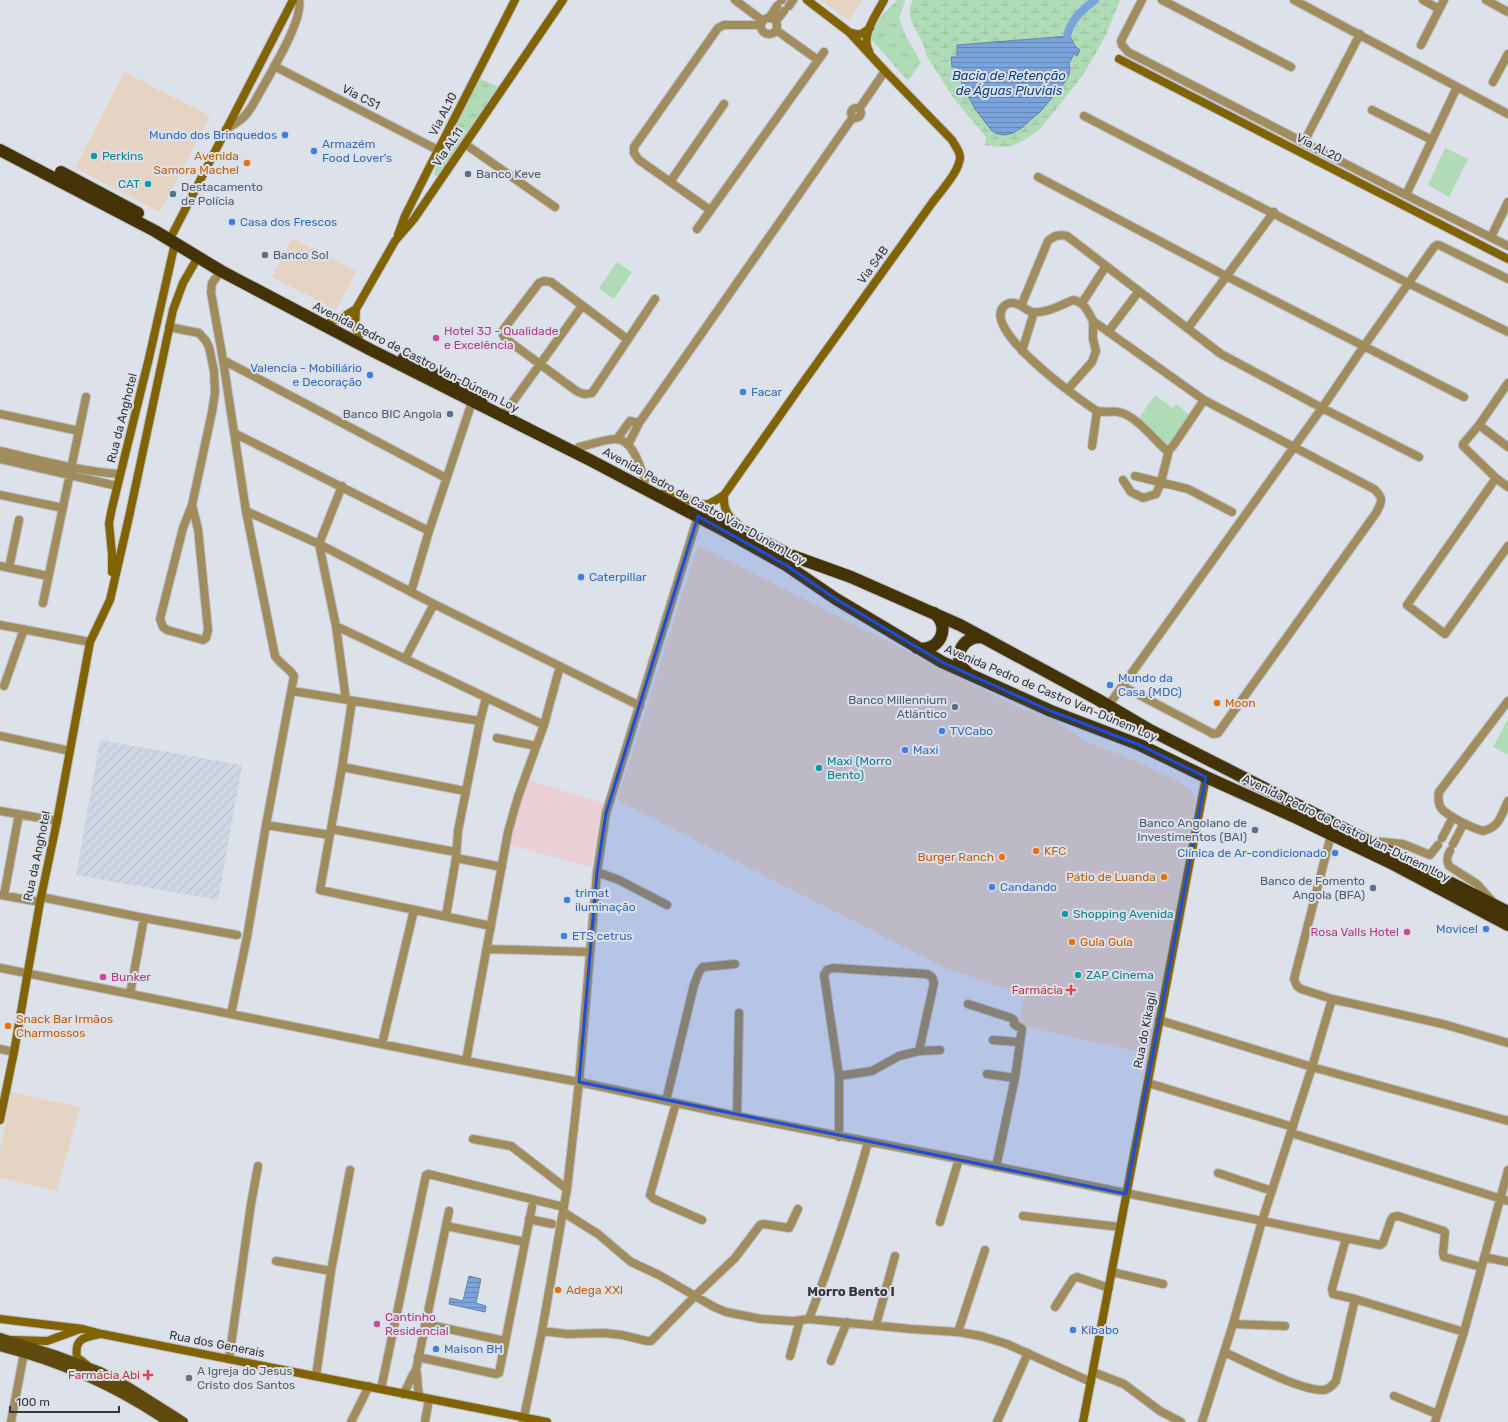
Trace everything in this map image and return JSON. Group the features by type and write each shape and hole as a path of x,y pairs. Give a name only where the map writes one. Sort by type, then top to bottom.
{"highway":[{"name":"Avenida Pedro de Castro Van-Dúnem Loy","path":"0,142 102,193 174,238 198,257 221,271 472,402 590,460 698,516 786,565 836,599 942,662 1051,710 1140,745 1391,863 1508,925"},
{"name":"Avenida Pedro de Castro Van-Dúnem Loy","path":"0,150 174,238 330,321 665,490 790,555 833,569 931,612 986,639 1148,729 1508,912"},
{"path":"914,646 927,648 934,646 940,639 943,633 942,623 939,617 931,612"},
{"path":"969,674 964,670 959,661 960,649 971,638 980,637 986,639"}],"main road":[{"path":"1,1339 24,1353 58,1364 110,1387 142,1404 169,1422"},
{"path":"1,1339 54,1355 100,1372 131,1389 183,1422"}],"street":[{"path":"225,130 293,0"},
{"path":"225,130 241,121 249,112 294,29 300,4 299,0"},
{"name":"Via AL10","path":"395,241 405,216 515,0"},
{"name":"Via AL11","path":"360,335 355,327 356,309 395,241 414,219 563,0"},
{"path":"735,0 767,21 778,25 776,30 771,34 763,31 767,21 784,4"},
{"name":"Via S4B","path":"724,494 950,179 959,163 960,157 952,140 849,32 807,0"},
{"name":"Via S4B","path":"872,57 867,48 866,42 870,28 884,0"},
{"path":"1142,0 1122,38 1122,45 1132,54 1508,246"},
{"path":"1162,0 1291,67"},
{"path":"1294,0 1508,114"},
{"path":"1423,0 1439,9"},
{"path":"1421,45 1444,0"},
{"path":"1486,0 1508,12"},
{"path":"710,210 636,158 634,152 635,144 718,28 724,25 767,21"},
{"path":"849,32 862,34 870,28"},
{"path":"776,30 818,60"},
{"path":"1304,142 1360,34"},
{"path":"697,229 824,52"},
{"path":"1493,82 1508,54"},
{"name":"Via AL20","path":"1119,59 1508,259"},
{"name":"Via CS1","path":"274,66 438,150"},
{"path":"628,445 639,423 853,118 851,114 852,111 856,109 859,110 885,71"},
{"path":"1406,195 1457,87"},
{"path":"670,182 724,104"},
{"path":"1372,110 1432,140"},
{"path":"1084,116 1274,212 1408,283 1508,332"},
{"name":"Rua da Anghotel","path":"110,600 113,565 109,523 148,365 174,238 225,130"},
{"path":"465,144 555,207"},
{"path":"429,168 429,174 433,179 442,178"},
{"path":"1038,177 1226,276 1464,397"},
{"path":"1491,237 1508,202"},
{"path":"1188,328 1274,212"},
{"path":"1021,306 1048,241 1054,236 1060,234 1067,236 1221,354 1419,458"},
{"path":"1108,706 1322,408 1408,283 1437,245 1508,279"},
{"name":"Rua da Anghotel","path":"0,1120 3,1092 14,1052 40,899 57,821 90,642 110,600 177,296 182,283 198,257"},
{"path":"1082,303 1106,266"},
{"path":"221,271 210,288 223,360 246,510 275,656 292,672 294,676 266,825 247,938 231,1014"},
{"path":"627,339 551,282 544,281 539,283 503,330 503,335 506,339 539,364 580,393 592,393 655,299"},
{"path":"1108,332 1139,291"},
{"path":"1122,686 1213,734 1218,733 1381,504 1381,499 1374,489 1204,400 1093,321 1082,303 1073,300 1041,312 1034,312 1010,303 1006,305 999,314 1000,321 1004,330 1022,351 1097,411 1105,413 1115,411 1123,413 1131,418 1164,449 1169,450"},
{"path":"507,410 582,306"},
{"name":"Via AL11","path":"330,321 340,319 356,309"},
{"path":"1022,351 1034,312"},
{"path":"1068,389 1092,362 1096,351 1093,321"},
{"path":"169,327 199,333 202,336 209,347 214,371 215,393 192,505 183,528 160,619 163,627 167,630 203,640 206,638 208,630 198,529 192,505"},
{"path":"223,360 446,478"},
{"path":"1508,383 1463,446 1496,478 1508,487"},
{"path":"43,603 86,397"},
{"path":"1122,480 1131,492 1143,498 1156,494 1161,482 1169,450 1204,400"},
{"path":"411,592 446,478 472,402"},
{"path":"1092,446 1097,411"},
{"path":"0,414 79,431"},
{"path":"617,439 630,421 639,423"},
{"path":"1479,425 1508,447"},
{"path":"234,433 429,531"},
{"path":"579,447 617,439 628,445 634,451 645,480"},
{"path":"0,451 118,486"},
{"path":"0,459 71,471 120,474"},
{"path":"1135,476 1188,489 1232,512"},
{"path":"1496,478 1407,605 1445,634 1508,546"},
{"path":"342,486 318,544 336,626 349,701 342,767 320,891 491,926"},
{"path":"665,490 700,504 713,502 724,494"},
{"path":"724,494 725,508 728,514 733,520 756,537"},
{"path":"0,495 63,508"},
{"path":"246,510 318,544 434,604 640,706"},
{"path":"523,1420 542,1331 567,1189 579,1082 597,872 606,813 698,516"},
{"path":"9,568 19,520"},
{"path":"183,528 190,526 198,529"},
{"path":"0,566 48,576"},
{"path":"405,659 434,604"},
{"path":"0,624 90,642"},
{"path":"336,626 544,725"},
{"path":"4,686 24,629"},
{"path":"466,1062 508,832 518,797 544,725 560,666"},
{"path":"292,691 480,721"},
{"path":"446,916 465,790 486,698"},
{"path":"1508,701 1439,792 1438,797 1442,810 1464,823 1483,831 1492,828 1496,824 1508,801"},
{"path":"0,736 70,751"},
{"path":"496,738 536,746"},
{"path":"342,767 465,790"},
{"name":"Rua do Kikagil","path":"1083,1422 1206,777"},
{"path":"0,811 57,821"},
{"path":"19,814 2,895 40,899 236,935"},
{"path":"1368,840 1403,844 1430,856 1440,842 1453,817"},
{"path":"1464,823 1447,858 1447,862 1449,866 1477,884 1496,906"},
{"path":"266,825 330,832 456,855 502,867"},
{"path":"1331,835 1294,979 1297,986 1301,990 1443,1024 1508,1043"},
{"path":"597,872 630,886 667,905"},
{"path":"382,1044 414,910"},
{"path":"130,994 144,918"},
{"path":"487,949 590,952"},
{"path":"666,1101 694,985 699,972 705,967 735,964"},
{"path":"0,968 466,1062 579,1082 839,1137 959,1159 1382,1245 1391,1220 1393,1217 1398,1216 1444,1230 1444,1257 1481,1267"},
{"path":"839,1137 839,1076 824,975 827,970 830,968 927,974 932,977 934,983 919,1051"},
{"path":"1202,1422 1233,1324 1262,1221 1312,1067 1332,998"},
{"path":"968,1004 1011,1018 1014,1020 1014,1024 1022,1029 1015,1078 996,1167"},
{"path":"736,1116 738,1013"},
{"path":"1160,1020 1312,1067 1508,1121"},
{"path":"993,1040 1019,1042"},
{"path":"0,1049 14,1052"},
{"path":"839,1076 872,1071 899,1056 919,1051 940,1050"},
{"path":"987,1074 1015,1078"},
{"path":"1148,1083 1504,1200"},
{"path":"676,1103 650,1195 654,1199 702,1220"},
{"path":"473,1139 511,1146 567,1189"},
{"path":"809,1319 849,1207 868,1142"},
{"path":"940,1222 959,1159"},
{"path":"229,1358 251,1204 258,1166"},
{"path":"316,1376 331,1271 350,1170"},
{"path":"1394,1396 1436,1418 1464,1332 1484,1256 1504,1200 1508,1170"},
{"path":"1218,1173 1272,1191"},
{"path":"381,1389 426,1175 428,1174 563,1209 598,1234 631,1262 659,1275 714,1307 740,1315 761,1319 809,1319 958,1332 1007,1344 1091,1382"},
{"path":"418,1357 498,1374 500,1371 532,1207"},
{"path":"542,1331 567,1334 622,1334 651,1341 735,1258 760,1225 764,1224 789,1228 798,1209"},
{"path":"420,1397 415,1375 449,1211"},
{"path":"1023,1216 1120,1227"},
{"path":"530,1220 552,1224"},
{"path":"446,1226 525,1242"},
{"path":"1346,1238 1332,1292 1333,1294 1355,1299 1464,1332"},
{"path":"958,1332 985,1250"},
{"path":"876,1325 895,1256"},
{"path":"1484,1256 1508,1262"},
{"path":"276,1260 331,1271"},
{"path":"1112,1272 1163,1284"},
{"path":"1054,1307 1073,1279 1077,1277 1109,1288"},
{"path":"1224,1352 1301,1386 1324,1390 1330,1388 1336,1381 1355,1299"},
{"name":"Rua dos Generais","path":"0,1319 82,1329 369,1386 523,1420 547,1422"},
{"path":"790,1356 800,1320"},
{"path":"831,1361 847,1322"},
{"path":"425,1324 505,1341"},
{"path":"1233,1324 1285,1326"},
{"path":"1,1339 47,1341 82,1329"},
{"path":"100,1372 83,1363 77,1357 76,1348 79,1342 85,1337 102,1334"},
{"path":"11,1422 24,1353"},
{"path":"997,1422 1028,1353"},
{"path":"1093,1372 1124,1384 1160,1411 1181,1422"},
{"path":"403,1394 415,1375"},
{"path":"350,1422 369,1386"},
{"path":"425,1422 429,1399"}],"highlighted area":[{"path":"698,516 786,565 836,599 942,662 1051,711 1140,745 1206,777 1126,1194 579,1082 597,872 606,813"}],"shaded area":[{"path":"820,0 863,0 849,20"},
{"path":"124,72 210,116 160,212 75,168"},
{"path":"292,238 356,271 336,310 272,277"},
{"name":"Maxi (Morro Bento)","path":"698,545 1015,706 1051,719 1088,742 1136,761 1180,782 1191,790 1196,802 1152,1055 1018,1025 1025,996 943,967 617,800"},
{"path":"100,740 242,765 218,900 76,875"},
{"path":"528,780 603,803 591,867 510,845 517,812"},
{"path":"11,1092 80,1107 57,1191 0,1178 0,1151"}],"green space":[{"path":"897,0 905,0 899,19 906,36 921,62 908,81 872,40 872,34 877,23 884,13"},
{"path":"913,0 1120,0 1106,35 1083,75 1041,128 1026,139 1012,146 1000,147 985,145 986,137 955,100 926,55 925,48 912,21 910,7","holes":["1070,36 1075,46 1080,50 1071,60 1069,64 1069,75 1061,87 1033,119 1023,127 1016,129 992,131 975,109 962,85 958,67 952,67 957,57 957,45"]},
{"path":"480,79 498,87 439,175 435,176 434,172 449,139"},
{"path":"1445,148 1468,159 1449,197 1428,185"},
{"path":"617,262 632,272 614,299 599,288"},
{"path":"1155,395 1173,408 1176,404 1191,416 1169,446 1136,422"},
{"path":"1508,719 1508,755 1493,747"}],"water":[{"name":"Bacia de Retenção de Águas Pluviais","path":"1070,36 1075,46 1080,50 1077,56 1074,54 1069,63 1069,75 1065,82 1041,111 1023,127 1013,133 1005,135 992,131 975,109 962,85 958,67 952,67 951,57 957,57 957,45"},
{"path":"469,1276 481,1279 476,1303 486,1306 485,1312 449,1304 450,1298 463,1301"}],"waterway":[{"path":"1067,36 1074,20 1081,11 1095,0"}],"place":[{"name":"Mundo dos Brinquedos","path":"285,135"},
{"name":"Armazém Food Lover's","path":"314,151"},
{"name":"Perkins","path":"94,156"},
{"name":"Avenida Samora Machel","path":"247,163"},
{"name":"Banco Keve","path":"468,174"},
{"name":"CAT","path":"148,184"},
{"name":"Destacamento de Polícia","path":"173,194"},
{"name":"Casa dos Frescos","path":"232,222"},
{"name":"Banco Sol","path":"265,255"},
{"name":"Hotel 3J - Qualidade e Excelência","path":"436,338"},
{"name":"Valencia - Mobiliário e Decoração","path":"370,375"},
{"name":"Facar","path":"743,392"},
{"name":"Banco BIC Angola","path":"450,414"},
{"name":"Caterpillar","path":"581,577"},
{"name":"Mundo da Casa (MDC)","path":"1110,685"},
{"name":"Moon","path":"1217,703"},
{"name":"Banco Millennium Atlântico","path":"955,707"},
{"name":"TVCabo","path":"942,731"},
{"name":"Maxi","path":"905,750"},
{"name":"Maxi (Morro Bento)","path":"819,768"},
{"name":"Banco Angolano de Investimentos (BAI)","path":"1255,830"},
{"name":"KFC","path":"1036,851"},
{"name":"Clínica de Ar-condicionado","path":"1335,853"},
{"name":"Burger Ranch","path":"1002,857"},
{"name":"Pátio de Luanda","path":"1164,877"},
{"name":"Candando","path":"992,887"},
{"name":"Banco de Fomento Angola (BFA)","path":"1373,888"},
{"name":"trimat iluminação","path":"567,900"},
{"name":"Shopping Avenida","path":"1065,914"},
{"name":"Movicel","path":"1486,929"},
{"name":"Rosa Valls Hotel","path":"1407,932"},
{"name":"ETS cetrus","path":"564,936"},
{"name":"Gula Gula","path":"1072,942"},
{"name":"ZAP Cinema","path":"1078,975"},
{"name":"Bunker","path":"103,977"},
{"name":"Farmácia","path":"1071,990"},
{"name":"Snack Bar Irmãos Charmossos","path":"8,1026"},
{"name":"Adega XXI","path":"558,1290"},
{"name":"Cantinho Residencial","path":"377,1324"},
{"name":"Kibabo","path":"1073,1330"},
{"name":"Maison BH","path":"436,1349"},
{"name":"Farmácia Abi","path":"148,1375"},
{"name":"A Igreja do Jesus Cristo dos Santos","path":"189,1378"}],"district":[{"name":"Morro Bento I","path":"851,1291"}]}
